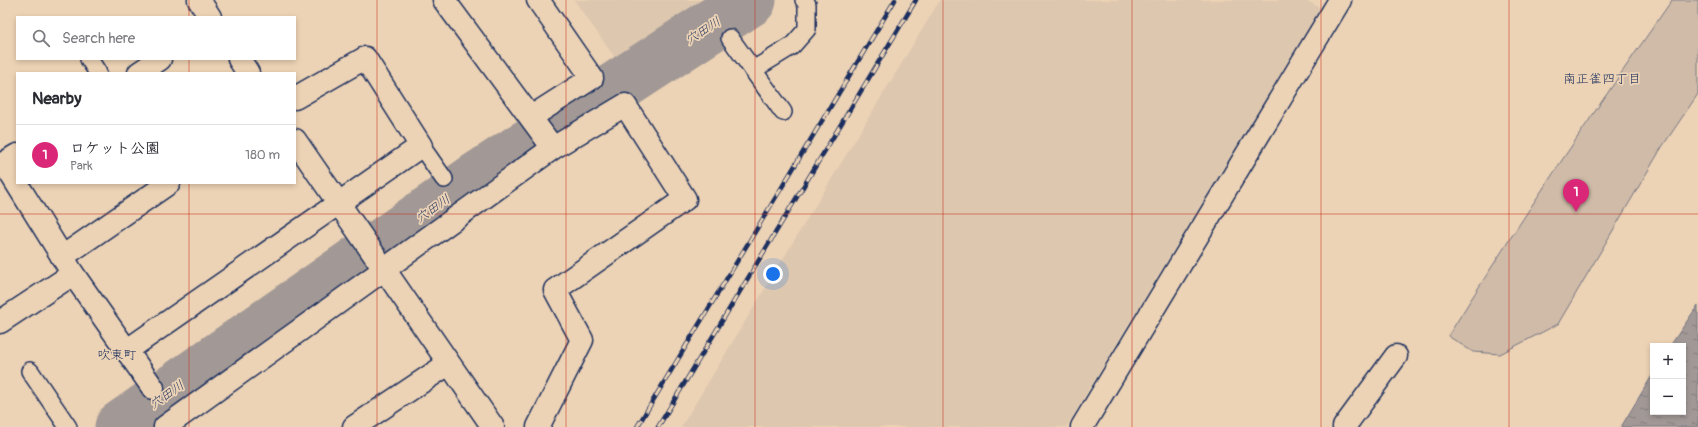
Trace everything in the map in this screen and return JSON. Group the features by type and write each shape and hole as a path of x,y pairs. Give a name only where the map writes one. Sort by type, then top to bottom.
{"street":[{"path":"199,0 209,16"},
{"path":"444,0 554,148"},
{"path":"535,123 592,78 538,0"},
{"path":"1082,427 1340,0"},
{"path":"126,351 422,146 365,58 296,97"},
{"path":"140,72 158,60"},
{"path":"240,60 247,72"},
{"path":"165,427 383,269 554,148 624,105 685,199 555,290 582,340 538,427"},
{"path":"296,141 340,203 448,364 493,427"},
{"path":"16,156 4,163 16,183"},
{"path":"17,184 67,266 153,388"},
{"path":"0,322 168,184"},
{"path":"1344,427 1396,356"},
{"path":"354,427 448,364"}],"lane":[{"path":"753,70 792,46 807,29 807,4 804,0"},
{"path":"730,38 783,112"},
{"path":"90,60 97,72"},
{"path":"422,146 444,179"},
{"path":"30,371 68,427"}],"shaded area":[{"path":"574,0 734,0 628,76"},
{"path":"940,0 1305,0 1321,8 1066,427 681,427"},
{"path":"1672,0 1698,0 1698,94 1662,147 1558,324 1500,354 1473,352 1448,336 1558,166"}],"water":[{"path":"1698,305 1698,427 1621,427 1650,379 1650,415 1686,415 1686,343 1672,343"}],"waterway":[{"name":"穴田川","path":"121,427 478,178 750,0"}],"railway":[{"path":"637,427 895,0"},
{"path":"658,427 916,0"}],"place":[{"name":"ロケット公園","path":"1576,212"}],"district":[{"name":"南正雀四丁目","path":"1602,79"},
{"name":"吹東町","path":"117,355"}]}
